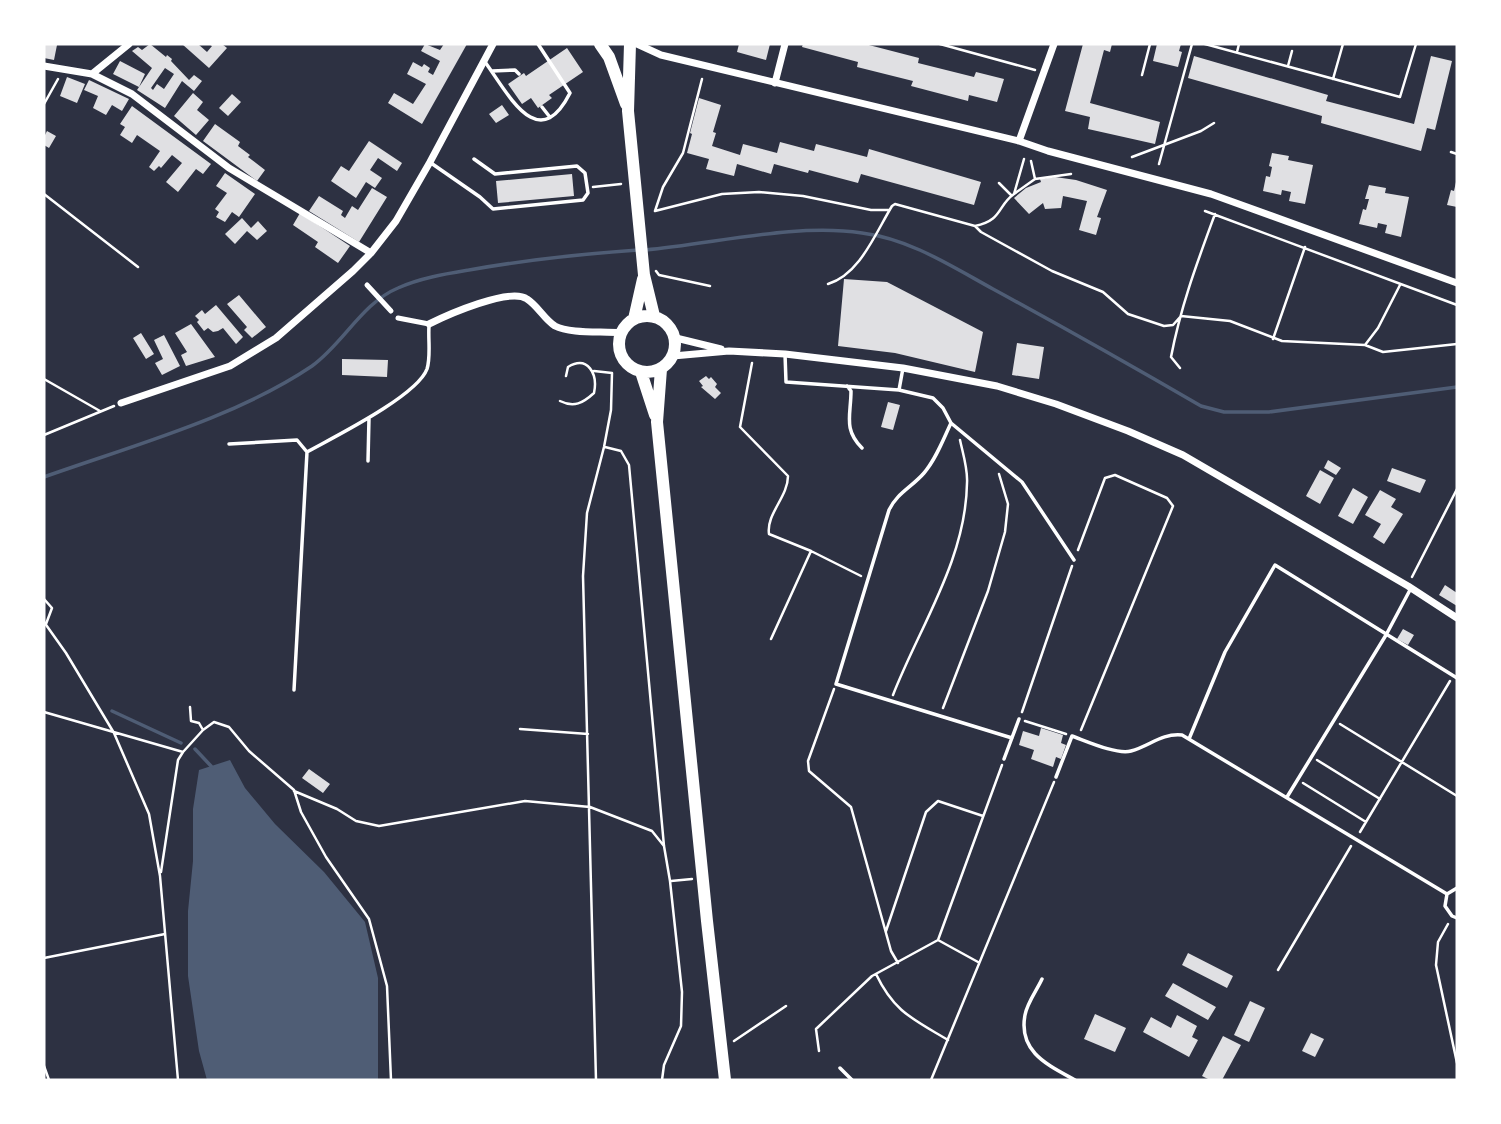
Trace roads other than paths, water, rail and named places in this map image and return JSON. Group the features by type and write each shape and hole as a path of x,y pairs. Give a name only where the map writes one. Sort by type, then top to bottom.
{"main road":[{"path":"600,44 609,57 628,111"},
{"path":"630,44 628,111 639,223 654,316"},
{"path":"648,271 634,319 621,333 619,344 620,354 625,362 641,372 657,422"},
{"path":"634,319 654,316 664,321 676,338 673,356 661,369 657,422 725,1080"},
{"path":"641,372 661,369"}],"street":[{"path":"92,74 129,44"},
{"path":"121,403 230,366 276,338 371,253 396,221 492,44"},
{"path":"637,44 661,55 1019,141 1154,178 1244,205 1457,283"},
{"path":"775,83 785,44"},
{"path":"1019,141 1054,44"},
{"path":"44,66 92,74 132,94 229,167 371,253"},
{"path":"367,285 391,311"},
{"path":"398,318 429,324 458,309 514,296 527,298 556,326 578,331 621,333"},
{"path":"676,338 729,351 903,368 998,386 1056,404 1183,455 1409,587 1457,618"},
{"path":"673,356 729,351"}],"lane":[{"path":"484,61 523,113 537,120 550,117 562,110 570,93 538,44"},
{"path":"492,71 515,69 519,74"},
{"path":"542,107 550,117"},
{"path":"430,162 493,209 583,200 588,192 585,173 577,166 495,174 474,159"},
{"path":"307,452 369,418 419,383 428,368 429,324"},
{"path":"785,355 786,382 899,390 933,398 943,408 951,423 1022,482 1074,560"},
{"path":"899,390 903,368"},
{"path":"848,386 852,391 849,426 853,439 862,448"},
{"path":"368,461 369,418"},
{"path":"951,423 927,469 895,498 889,510 836,684 1012,738"},
{"path":"229,444 297,440 307,452 294,690"},
{"path":"1189,739 1226,653 1275,565 1455,677"},
{"path":"1287,797 1386,635 1409,587"},
{"path":"1004,759 1019,719"},
{"path":"1056,777 1072,736 1120,752 1130,752 1169,734 1182,736 1447,894"},
{"path":"1455,917 1445,906 1447,894 1457,888"},
{"path":"1042,979 1025,1014 1026,1038 1037,1059 1075,1080"},
{"path":"839,1068 852,1080"}],"water":[{"path":"230,760 245,788 275,824 324,872 365,922 378,978 378,1080 207,1080 199,1051 188,976 193,809 199,770"}],"waterway":[{"path":"645,250 782,232 836,231 880,236 913,247 946,263 1201,406 1224,412 1269,412 1457,387"},
{"path":"44,477 182,429 250,401 312,366 374,303 406,285 442,275 511,263 638,250"},
{"path":"112,711 181,743"},
{"path":"195,749 211,766"}]}
